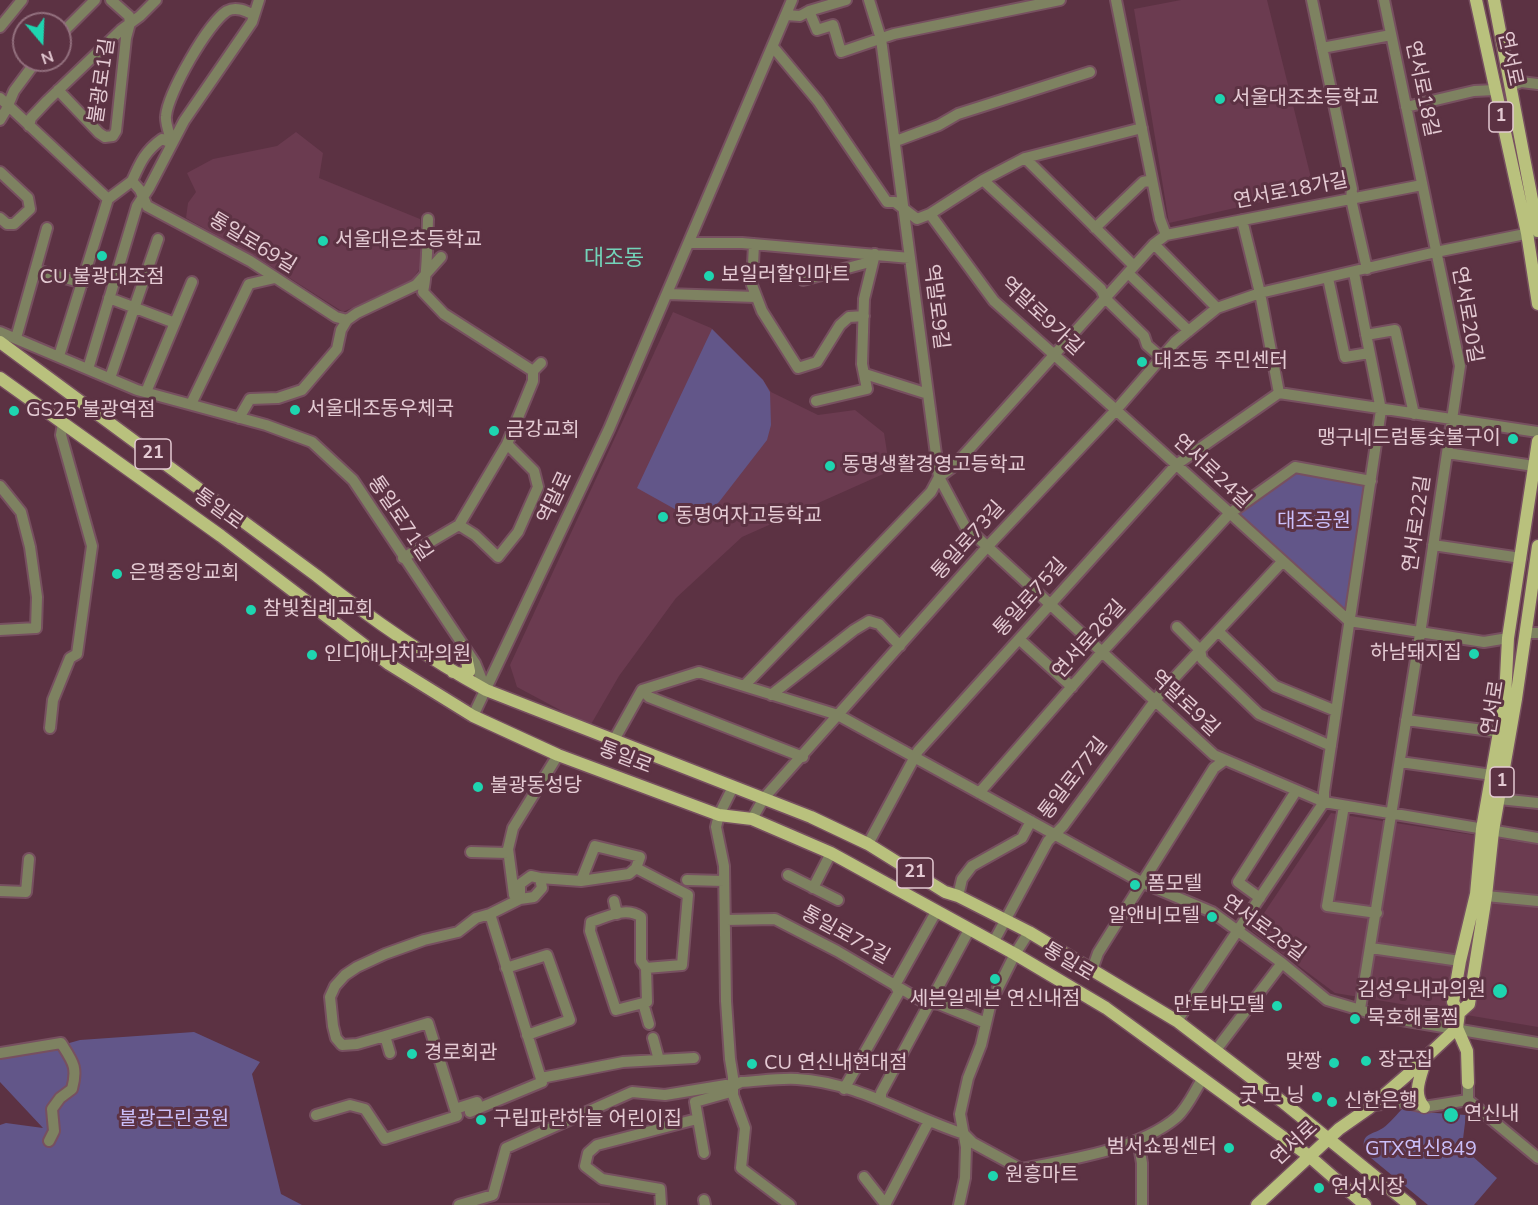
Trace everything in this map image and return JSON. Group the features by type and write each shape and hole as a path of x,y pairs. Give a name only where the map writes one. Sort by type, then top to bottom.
{"main road":[{"name":"연서로","path":"1476,0 1495,90 1534,232"},
{"name":"연서로","path":"1494,0 1511,86 1534,232 1538,304"},
{"name":"통일로","path":"0,342 147,449 367,616 453,672 486,690 811,817 868,844 945,892 958,896 1029,932 1177,1021 1410,1205"},
{"name":"통일로","path":"0,378 221,536 389,664 473,716 558,755 719,815 752,819 831,854 1015,954 1106,1008 1310,1156 1365,1205"},
{"name":"연서로","path":"1459,1013 1469,1004 1486,896 1487,830 1492,775 1505,698 1508,638 1538,441"},
{"name":"연서로","path":"1257,1205 1339,1129 1406,1076 1457,1028 1459,1013 1453,1002 1460,962 1476,894 1487,830 1499,799 1532,633 1538,546"},
{"path":"453,672 462,674 469,671 464,647"},
{"name":"1","path":"1457,1028 1467,1051 1468,1083"},
{"path":"1424,1107 1419,1102 1417,1094 1427,1055"}],"street":[{"path":"0,27 22,0"},
{"path":"72,23 95,0"},
{"name":"불광로1길","path":"58,90 99,133 105,137 113,136 116,131 126,38 130,23 129,16 111,0"},
{"path":"29,126 31,118 58,90 156,0"},
{"path":"88,369 137,206 184,121 252,22 259,0"},
{"name":"역말로","path":"473,716 609,429 792,0"},
{"path":"786,15 800,16 846,0"},
{"name":"역말로9길","path":"869,0 881,39 896,141 939,477 965,526 1214,755 1324,802 1538,838"},
{"path":"809,11 817,30 833,25 841,52 894,34 1011,5 1060,0"},
{"path":"1116,0 1160,219 1166,236"},
{"name":"연서로18길","path":"1384,0 1422,185"},
{"path":"1315,1 1322,48 1352,189 1351,199 1367,269"},
{"path":"172,144 165,117 186,65 208,32 228,11 239,8 254,15"},
{"path":"1322,48 1391,35"},
{"path":"773,47 818,101 887,202 895,202 917,219 930,214 984,180 1025,158 1142,128"},
{"path":"0,120 4,102 28,72"},
{"path":"896,141 939,125 958,114 1090,72"},
{"path":"1511,86 1521,82 1538,84"},
{"path":"1406,107 1474,91 1495,90"},
{"path":"4,102 108,199"},
{"path":"59,356 108,199 132,181 137,167 152,146 162,140 172,144"},
{"path":"1025,158 1095,228 1189,331"},
{"path":"0,172 28,198 30,209 14,224 7,224 0,218"},
{"path":"984,180 1101,289 1105,298 1144,336 1147,345 1162,357"},
{"path":"1095,228 1143,182 1152,180"},
{"name":"통일로69길","path":"132,181 144,196 147,207 230,250 336,317 347,320"},
{"name":"연서로18가길","path":"1154,244 1166,236 1422,185"},
{"name":"연서로20길","path":"1422,185 1460,366 1451,419"},
{"name":"역말로9가길","path":"930,214 994,301 1116,410"},
{"path":"404,558 459,525 507,444 537,367 444,314 423,292 427,274 425,262 428,219"},
{"path":"1242,220 1260,293 1279,393"},
{"path":"16,338 47,228"},
{"name":"연서로20길","path":"1116,410 1175,342 1217,308 1260,293 1534,232"},
{"path":"110,378 158,239"},
{"path":"690,243 754,244 910,258"},
{"path":"754,244 752,285 756,297 771,326 798,368 817,362 840,325 849,317 864,316"},
{"path":"744,686 931,492 939,477 954,466 1154,244 1217,308"},
{"path":"803,280 866,263 875,254"},
{"path":"816,401 867,389 862,364 864,299 875,254"},
{"path":"239,417 250,399 278,398 302,390 337,349 341,330 347,320 416,285 441,257"},
{"path":"36,270 83,283"},
{"path":"1177,1021 1324,802 1381,410 1354,273"},
{"path":"191,405 249,284 275,278"},
{"path":"1328,278 1345,357 1369,352"},
{"path":"146,392 192,282"},
{"path":"667,294 756,297"},
{"path":"109,298 175,323"},
{"path":"1366,335 1395,330 1414,414"},
{"name":"통일로71길","path":"0,332 146,392 266,425 312,442 353,480 475,663 486,690"},
{"path":"865,374 928,394"},
{"path":"1176,465 1279,393 1538,432"},
{"name":"연서로24길","path":"1116,410 1349,621"},
{"name":"통일로73길","path":"752,819 764,798 803,757 987,547 1116,410"},
{"name":"연서로22길","path":"1420,634 1451,419"},
{"path":"50,729 53,700 70,658 77,654 92,546 61,435 63,424"},
{"path":"459,525 475,535 498,557 518,532 538,487 534,471 507,444"},
{"path":"1447,453 1534,466"},
{"name":"통일로75길","path":"868,844 918,751 1176,465"},
{"path":"1229,514 1295,467 1371,481"},
{"path":"0,486 21,512 30,547 37,597 36,628 0,630"},
{"name":"연서로26길","path":"979,793 1102,652 1229,514"},
{"path":"1433,545 1521,558"},
{"name":"통일로77길","path":"993,943 1048,841 1063,826 1155,701 1282,562"},
{"path":"771,694 869,621 879,624 900,646"},
{"path":"1349,621 1420,634 1484,642 1508,638"},
{"path":"1177,627 1200,650 1202,659 1259,714 1331,746"},
{"path":"1218,631 1275,686 1336,711"},
{"path":"1360,1009 1420,634"},
{"path":"1019,639 1072,687"},
{"path":"614,740 642,690 699,672 838,715 1054,834"},
{"path":"642,690 649,697 803,757"},
{"name":"연서로","path":"1406,720 1499,732"},
{"path":"520,899 514,896 508,853 513,828 558,755"},
{"path":"1142,882 1214,768 1225,760"},
{"path":"1400,762 1492,775"},
{"path":"733,787 719,815 716,827 724,866 726,1002 734,1095 745,1128 741,1168 790,1205"},
{"path":"1260,898 1238,882 1296,791"},
{"path":"1499,799 1538,803"},
{"path":"1344,806 1327,906 1377,913"},
{"path":"958,896 962,879 972,866 1022,838 1031,821"},
{"name":"연서로28길","path":"1054,834 1142,882 1212,912 1282,963 1327,1000 1384,1017 1538,1043"},
{"path":"520,899 520,884 531,876 581,881 608,880 629,874 636,868 640,857 595,846 581,881"},
{"path":"471,852 508,853"},
{"path":"813,888 831,854"},
{"path":"0,891 26,892 29,859"},
{"path":"636,868 688,895 682,965 646,969"},
{"path":"788,875 838,900"},
{"path":"316,1115 350,1105 365,1109 385,1139 457,1116 428,1023 357,1044 342,1045 336,1038 330,1010 330,997 335,986 357,967 424,940 458,932 476,918 490,914 520,899 534,897 542,888 540,878"},
{"path":"687,880 724,881"},
{"name":"통일로","path":"1092,970 1098,954 1142,882"},
{"path":"1486,896 1538,901"},
{"path":"614,901 617,914"},
{"path":"634,912 641,917 641,961 646,969 648,1002 616,1010 590,931 591,922 617,914 634,912"},
{"path":"936,912 895,985 930,1004 939,1004 986,1023"},
{"path":"470,1112 542,1082 490,914"},
{"name":"통일로72길","path":"726,920 775,919 837,951 895,985 898,992 844,1089"},
{"path":"881,1100 881,1093 969,930"},
{"path":"959,1205 965,1178 966,1147 960,1114 968,1078 981,1045 991,1002 1015,954 1029,932"},
{"path":"1371,948 1460,962"},
{"path":"506,968 547,955 570,1020 527,1035"},
{"path":"1216,1050 1282,963"},
{"path":"643,1003 649,1024"},
{"path":"385,1036 390,1053"},
{"path":"653,1038 659,1060"},
{"path":"0,1053 61,1043 69,1056 76,1072 72,1089 60,1098 52,1109 54,1131 49,1141"},
{"path":"541,1078 623,1062 694,1058"},
{"path":"704,1153 695,1102 727,1093 741,1082 797,1079 881,1100 964,1134 972,1143 1021,1169 1119,1147 1151,1136 1179,1115 1203,1078"},
{"path":"1468,1083 1468,1100"},
{"path":"459,1205 493,1195 506,1148 632,1092 665,1095 726,1085 734,1086"},
{"path":"1372,1105 1403,1102 1424,1107 1468,1100 1538,1158"},
{"path":"455,1110 481,1101"},
{"path":"661,1205 660,1189 602,1179 585,1166 588,1153 597,1145 697,1119"},
{"path":"864,1177 886,1205 929,1121"},
{"path":"1138,1140 1142,1163 1142,1205"}],"shaded area":[{"name":"서울대조초등학교","path":"1181,0 1267,0 1314,190 1169,223 1134,9"},
{"name":"서울대은초등학교","path":"296,132 323,153 319,178 420,219 420,268 412,280 343,312 266,263 186,218 188,203 196,192 187,173 213,159 277,146"},
{"name":"동명여자고등학교","path":"673,312 711,328 763,380 771,392 818,415 855,410 884,433 890,471 742,537 676,598 619,676 590,726 517,687 510,665"},
{"path":"1331,813 1538,845 1538,1027 1335,993 1252,931"},
{"path":"610,1203 610,1205 472,1205"}],"green space":[{"path":"712,329 763,380 770,392 771,425 767,440 719,502 698,522 637,488"},
{"name":"대조공원","path":"1295,473 1366,485 1346,611 1237,513"},
{"name":"불광근린공원","path":"194,1032 260,1062 252,1074 281,1194 302,1205 0,1205 0,1125 6,1123 43,1128 0,1082 0,1057 48,1049 80,1040"},
{"name":"GTX연신849","path":"1404,1107 1415,1108 1421,1112 1466,1115 1462,1147 1497,1178 1474,1205 1428,1205 1365,1153 1365,1138 1386,1126"}],"place":[{"name":"서울대조초등학교","path":"1220,99"},
{"name":"서울대은초등학교","path":"323,241"},
{"name":"CU 불광대조점","path":"102,256"},
{"name":"보일러할인마트","path":"709,276"},
{"name":"대조동 주민센터","path":"1142,362"},
{"name":"서울대조동우체국","path":"295,410"},
{"name":"GS25 불광역점","path":"14,411"},
{"name":"금강교회","path":"494,431"},
{"name":"맹구네드럼통숯불구이","path":"1513,439"},
{"name":"동명생활경영고등학교","path":"830,466"},
{"name":"동명여자고등학교","path":"663,517"},
{"name":"은평중앙교회","path":"117,574"},
{"name":"참빛침례교회","path":"251,610"},
{"name":"하남돼지집","path":"1474,654"},
{"name":"인디애나치과의원","path":"312,655"},
{"name":"불광동성당","path":"478,787"},
{"name":"폼모텔","path":"1135,885"},
{"name":"알앤비모텔","path":"1212,917"},
{"name":"세븐일레븐 연신내점","path":"995,979"},
{"name":"김성우내과의원","path":"1500,991"},
{"name":"만토바모텔","path":"1277,1006"},
{"name":"묵호해물찜","path":"1355,1019"},
{"name":"경로회관","path":"412,1054"},
{"name":"장군집","path":"1366,1061"},
{"name":"맞짱","path":"1334,1063"},
{"name":"CU 연신내현대점","path":"752,1064"},
{"name":"굿 모 닝","path":"1317,1097"},
{"name":"신한은행","path":"1332,1102"},
{"name":"연신내","path":"1451,1115"},
{"name":"구립파란하늘 어린이집","path":"481,1120"},
{"name":"범서쇼핑센터","path":"1229,1148"},
{"name":"원흥마트","path":"993,1176"},
{"name":"연서시장","path":"1319,1188"}],"district":[{"name":"대조동","path":"614,260"}]}
